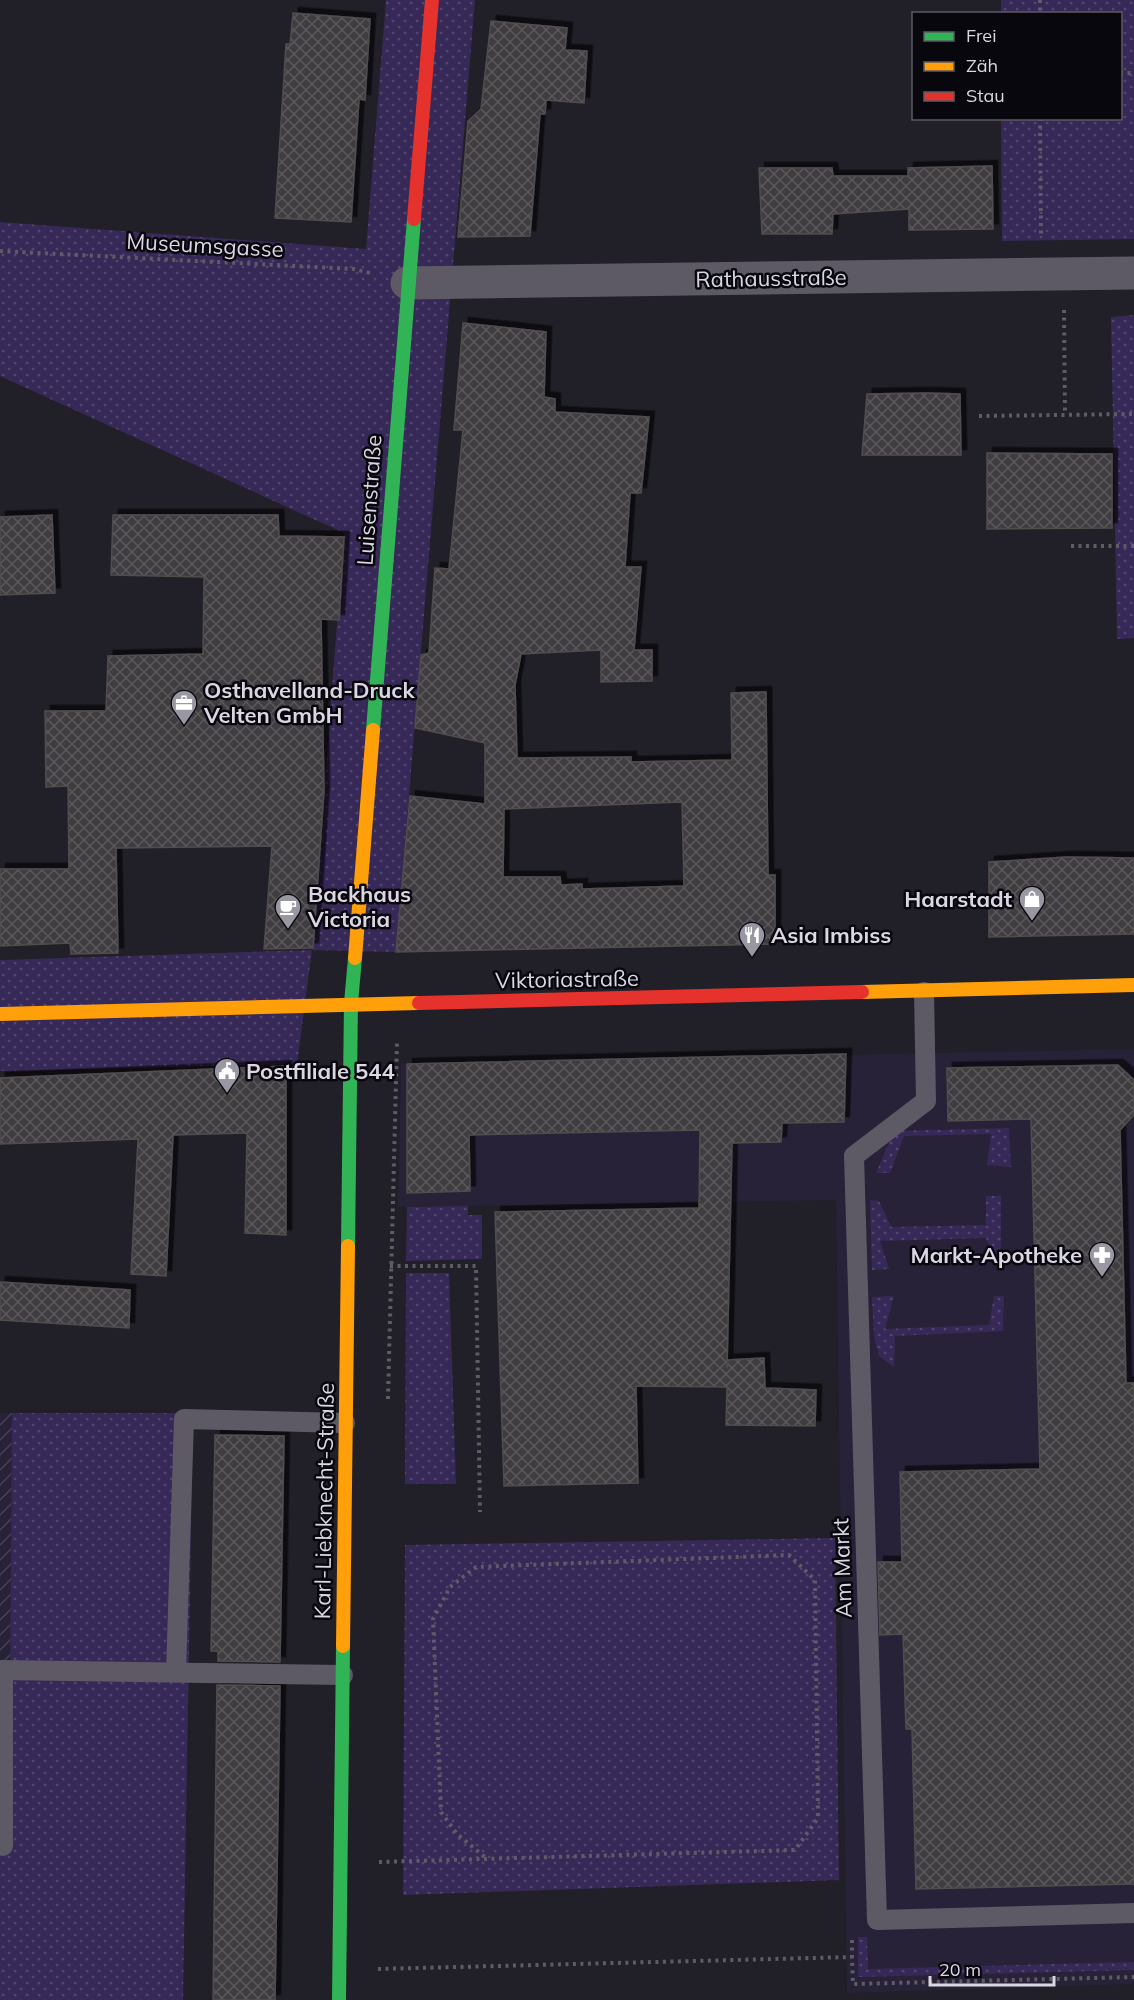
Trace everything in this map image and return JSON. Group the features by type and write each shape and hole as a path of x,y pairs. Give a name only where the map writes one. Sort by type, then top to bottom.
{"street":[{"name":"Luisenstraße","path":"351,1003 407,283 432,0"},
{"name":"Rathausstraße","path":"407,283 1134,273"},
{"name":"Viktoriastraße","path":"0,1014 351,1003 924,992 1134,985"},
{"name":"Karl-Liebknecht-Straße","path":"339,2000 351,1003"}],"lane":[{"name":"Am Markt","path":"924,992 926,1101 854,1156 877,1920 1134,1913"},
{"path":"176,1673 184,1419 345,1423"},
{"path":"3,1846 2,1670 343,1675"}],"path":[{"path":"1040,120 1065,415"},
{"name":"Museumsgasse","path":"0,251 354,269 407,283"},
{"path":"979,416 1134,414"},
{"path":"1071,546 1134,546"},
{"path":"348,1268 476,1266 480,1512"},
{"path":"375,1862 795,1850 818,1818 815,1580 789,1555 476,1567 450,1587 433,1619 441,1812 457,1834 486,1858"},
{"path":"377,1969 852,1957 853,1984 1134,1977"}],"shaded area":[{"path":"386,0 475,0 396,952 312,950 344,533 0,376 0,222 366,249"},
{"path":"1001,0 1134,0 1134,239 1002,241 1001,120 1122,120 1122,12 1001,12"},
{"path":"1134,315 1134,638 1117,639 1111,317"},
{"path":"312,950 297,1064 0,1071 0,960"},
{"path":"1134,1049 1134,1984 847,1993 836,1200 398,1207 401,1064"},
{"path":"1009,1128 1011,1167 987,1165 991,1134 904,1136 890,1173 876,1173 894,1131"},
{"path":"986,1196 1001,1196 1001,1245 997,1264 986,1238 880,1241 889,1269 872,1270 870,1200 879,1201 891,1227 986,1225"},
{"path":"468,1206 468,1215 482,1215 482,1259 406,1261 407,1207"},
{"path":"406,1273 449,1273 456,1484 405,1484"},
{"path":"894,1296 885,1329 989,1325 994,1296 1004,1296 1003,1331 895,1336 894,1367 879,1356 874,1337 872,1297"},
{"path":"0,1413 12,1413 10,1708 0,1708"},
{"path":"12,1413 193,1413 183,2000 0,2000 0,1708 10,1707"},
{"path":"835,1538 839,1880 403,1895 405,1545"},
{"path":"858,1937 867,1937 868,1969 1134,1962 1134,1970 858,1977"}],"building":[{"path":"293,13 370,19 365,100 359,99 351,222 275,218 286,44 290,44"},
{"path":"491,21 567,28 565,50 587,51 584,103 546,100 545,114 540,114 530,236 458,237 468,121 481,109"},
{"path":"992,166 993,229 909,230 909,209 833,214 832,234 762,234 759,168 832,168 833,176 908,176 908,168"},
{"path":"463,323 546,332 544,397 555,399 555,412 649,417 641,493 630,493 625,567 641,567 634,650 652,650 652,681 601,682 601,650 521,654 515,685 517,758 631,757 631,762 732,760 731,693 766,692 768,875 775,875 775,944 396,952 410,796 485,804 485,743 415,728 421,655 429,653 435,568 449,569 463,430 454,430","holes":["682,802 684,886 582,889 582,884 561,885 560,877 503,877 504,809"]},
{"path":"867,394 960,394 961,455 862,455"},
{"path":"987,453 1112,454 1112,528 987,529"},
{"path":"52,515 55,593 0,595 0,517"},
{"path":"113,515 278,515 279,536 344,537 339,620 321,619 324,790 313,948 264,949 272,846 116,848 118,953 71,954 70,943 0,946 0,869 69,869 68,786 46,787 45,711 106,711 108,656 203,654 204,577 111,575"},
{"path":"1067,857 1134,858 1134,934 989,937 989,862"},
{"path":"846,1054 844,1122 782,1123 781,1142 732,1143 727,1368 728,1360 764,1358 765,1388 816,1390 815,1426 726,1425 727,1387 636,1386 638,1483 504,1486 495,1212 699,1208 700,1130 469,1135 470,1191 407,1193 407,1064"},
{"path":"1118,1065 1134,1080 1134,1115 1120,1130 1126,1383 1134,1383 1134,1884 916,1889 912,1729 906,1729 903,1634 880,1635 878,1562 902,1562 900,1472 1040,1469 1031,1119 948,1121 947,1068"},
{"path":"286,1066 286,1235 245,1233 247,1133 173,1135 166,1276 131,1274 138,1139 0,1144 0,1078"},
{"path":"0,1282 130,1290 129,1328 0,1320"},
{"path":"215,1435 284,1436 280,1662 218,1661 218,1651 211,1651"},
{"path":"217,1685 280,1686 275,2000 213,2000"}],"traffic: fast":[{"path":"373,730 414,219"},
{"path":"348,1246 351,1003 355,958"},
{"path":"339,2000 343,1646"}],"traffic: slow":[{"path":"355,958 373,730"},
{"path":"862,992 1134,985"},
{"path":"0,1014 419,1003"},
{"path":"343,1646 348,1246"}],"traffic: jam":[{"path":"414,219 432,0"},
{"path":"419,1003 862,992"}],"place":[{"name":"Osthavelland-Druck Velten GmbH","path":"184,726"},
{"name":"Haarstadt","path":"1032,922"},
{"name":"Backhaus Victoria","path":"288,930"},
{"name":"Asia Imbiss","path":"752,958"},
{"name":"Postfiliale 544","path":"227,1094"},
{"name":"Markt-Apotheke","path":"1102,1278"}]}
